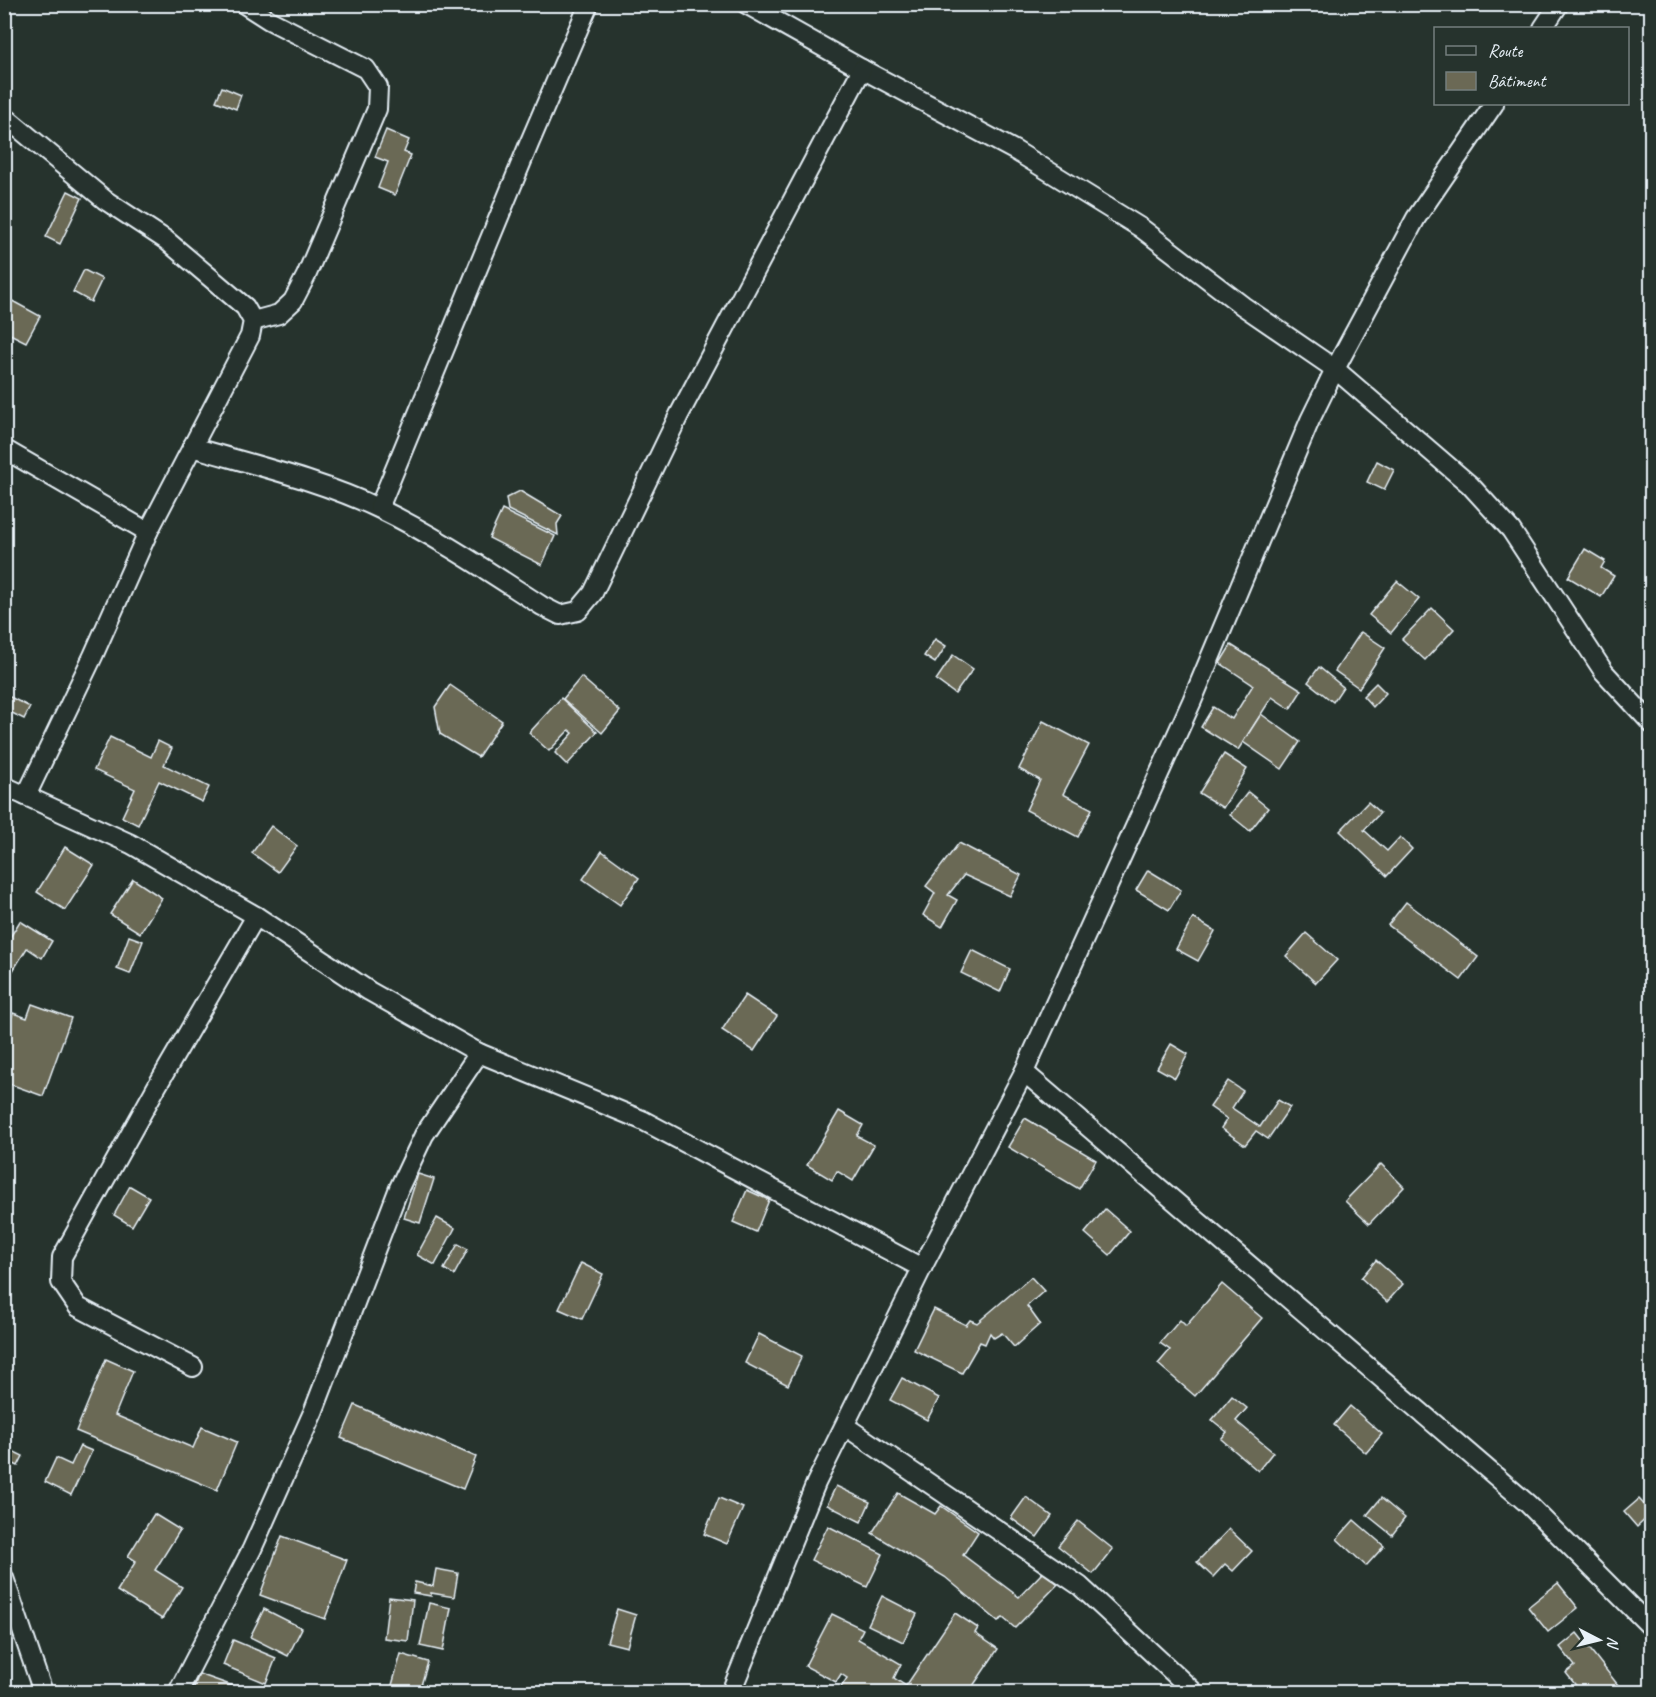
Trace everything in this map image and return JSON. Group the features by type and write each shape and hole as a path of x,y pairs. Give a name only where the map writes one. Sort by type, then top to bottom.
{"street":[{"path":"244,4 269,20 366,69 378,87 377,109 306,276 293,301 279,314 253,321"},
{"path":"379,508 529,144 590,4"},
{"path":"746,4 1016,151 1141,228 1243,306 1335,369 1470,485 1511,530 1604,672 1652,724"},
{"path":"1544,27 1559,4"},
{"path":"192,447 308,481 379,508 423,532 542,606 560,615 578,611 593,592 679,415 862,69"},
{"path":"731,1692 816,1483 922,1268 1024,1072 1192,701 1310,420 1416,218 1493,105"},
{"path":"4,116 105,200 166,240 245,307 253,321 250,336 148,532 93,656 26,796"},
{"path":"4,449 148,532"},
{"path":"4,786 131,844 256,916 369,991 479,1053 642,1120 922,1268"},
{"path":"193,1367 78,1307 61,1282 62,1257 157,1086 256,916"},
{"path":"178,1692 252,1550 309,1421 399,1188 424,1135 479,1053"},
{"path":"1024,1072 1528,1504 1652,1628"},
{"path":"845,1426 1080,1586 1194,1692"},
{"path":"4,1578 43,1692"}],"building":[{"path":"222,87 241,95 236,109 216,101"},
{"path":"386,130 409,140 404,152 411,155 395,195 378,188 388,162 375,157"},
{"path":"68,191 82,198 60,244 46,237"},
{"path":"84,270 102,279 91,302 73,292"},
{"path":"5,297 40,316 26,342 4,331"},
{"path":"1377,461 1394,470 1384,490 1367,482"},
{"path":"520,491 562,516 557,524 558,535 508,510 506,498"},
{"path":"502,510 555,536 542,565 489,538"},
{"path":"1585,549 1605,561 1601,568 1614,576 1601,597 1568,577"},
{"path":"1397,581 1419,599 1391,633 1369,615"},
{"path":"1432,608 1454,629 1425,660 1402,639"},
{"path":"1361,632 1385,648 1359,688 1335,671"},
{"path":"935,639 946,646 935,663 924,656"},
{"path":"1231,645 1302,690 1290,709 1272,697 1238,750 1201,727 1213,707 1232,719 1253,685 1220,663"},
{"path":"953,655 973,669 955,694 936,680"},
{"path":"1319,667 1343,687 1333,702 1308,682"},
{"path":"581,677 620,711 602,733 563,699"},
{"path":"1376,683 1386,693 1373,707 1363,696"},
{"path":"450,685 502,721 478,757 440,734 435,707"},
{"path":"4,694 30,707 24,719 4,709"},
{"path":"561,698 597,732 567,765 555,753 573,733 569,730 549,751 529,733"},
{"path":"1261,714 1300,742 1282,769 1243,742"},
{"path":"1043,721 1089,745 1063,794 1092,809 1078,837 1026,810 1040,780 1019,769"},
{"path":"110,737 151,757 158,741 172,748 164,765 209,787 202,802 159,781 138,825 122,817 135,789 94,770"},
{"path":"1224,754 1247,769 1223,808 1199,793"},
{"path":"1248,792 1268,808 1250,831 1230,815"},
{"path":"1368,802 1380,813 1364,830 1387,851 1400,837 1412,849 1387,876 1340,831"},
{"path":"271,826 297,846 278,872 252,853"},
{"path":"959,843 1021,875 1010,896 964,875 948,895 957,900 942,927 923,915 935,893 926,886"},
{"path":"65,847 94,865 65,910 37,892"},
{"path":"602,851 639,878 620,905 583,879"},
{"path":"1148,870 1181,890 1169,910 1136,890"},
{"path":"133,879 162,898 140,933 110,914"},
{"path":"1406,902 1478,957 1461,980 1388,925"},
{"path":"1193,918 1215,931 1198,961 1176,949"},
{"path":"20,921 52,941 42,958 27,948 4,985 4,947"},
{"path":"1306,933 1337,960 1316,983 1286,956"},
{"path":"129,936 143,941 130,974 117,969"},
{"path":"972,950 1010,969 1000,992 961,973"},
{"path":"745,995 777,1016 754,1051 722,1030"},
{"path":"32,1004 71,1018 43,1096 4,1082 4,1038 13,1013 27,1018"},
{"path":"1171,1044 1188,1054 1175,1078 1157,1068"},
{"path":"1228,1081 1243,1091 1232,1108 1260,1127 1278,1100 1290,1107 1268,1139 1256,1131 1245,1145 1221,1128 1227,1119 1210,1107"},
{"path":"839,1111 863,1125 857,1136 874,1145 853,1181 837,1171 832,1180 807,1165"},
{"path":"1025,1118 1096,1160 1079,1189 1008,1147"},
{"path":"1381,1164 1404,1187 1369,1224 1345,1201"},
{"path":"418,1174 434,1179 420,1223 404,1218"},
{"path":"130,1186 149,1197 132,1226 114,1215"},
{"path":"747,1190 769,1200 756,1232 733,1222"},
{"path":"1105,1209 1130,1231 1110,1255 1085,1233"},
{"path":"437,1218 455,1228 435,1265 417,1255"},
{"path":"458,1244 468,1249 454,1275 444,1269"},
{"path":"1376,1260 1403,1284 1387,1302 1361,1278"},
{"path":"581,1263 603,1274 582,1319 559,1309"},
{"path":"1031,1277 1044,1291 1027,1306 1040,1324 1014,1347 1002,1333 994,1338 990,1333 985,1344 980,1342 962,1373 914,1350 934,1309 966,1325 970,1320 977,1323"},
{"path":"1222,1284 1262,1318 1195,1396 1158,1364 1170,1350 1160,1343 1180,1320 1186,1326"},
{"path":"759,1334 802,1356 788,1385 745,1363"},
{"path":"106,1359 133,1371 115,1415 193,1448 202,1427 237,1442 217,1490 76,1431"},
{"path":"902,1378 939,1398 927,1420 890,1400"},
{"path":"1232,1396 1247,1408 1236,1421 1273,1452 1258,1471 1221,1439 1227,1432 1212,1420"},
{"path":"355,1405 476,1457 463,1489 341,1438"},
{"path":"1350,1406 1382,1434 1366,1453 1334,1425"},
{"path":"80,1446 92,1451 71,1495 45,1482 56,1458 71,1465"},
{"path":"4,1447 23,1456 18,1466 4,1459"},
{"path":"836,1486 870,1502 861,1522 827,1505"},
{"path":"898,1493 935,1514 941,1506 978,1532 963,1555 1019,1597 1043,1572 1058,1584 1015,1628 1003,1618 998,1621 945,1577 872,1533"},
{"path":"1026,1497 1052,1516 1037,1537 1011,1518"},
{"path":"719,1498 743,1508 727,1544 704,1534"},
{"path":"1381,1498 1405,1518 1392,1535 1367,1515"},
{"path":"1639,1499 1652,1513 1637,1527 1624,1512"},
{"path":"154,1514 180,1530 155,1570 182,1587 162,1619 117,1591 136,1561 128,1556"},
{"path":"1354,1520 1384,1546 1366,1566 1337,1539"},
{"path":"1078,1521 1113,1549 1093,1574 1058,1546"},
{"path":"828,1526 883,1554 867,1587 811,1560"},
{"path":"1229,1529 1252,1551 1233,1571 1225,1564 1213,1577 1197,1562"},
{"path":"282,1536 347,1560 325,1619 260,1595"},
{"path":"436,1569 458,1573 454,1597 413,1593 415,1582 433,1586"},
{"path":"1558,1583 1578,1608 1548,1632 1528,1607"},
{"path":"882,1596 917,1614 903,1642 868,1625"},
{"path":"389,1597 413,1600 408,1641 384,1638"},
{"path":"429,1603 451,1608 443,1651 420,1646"},
{"path":"264,1609 302,1628 288,1656 250,1637"},
{"path":"617,1609 636,1615 627,1647 607,1642"},
{"path":"955,1613 978,1628 975,1633 998,1649 969,1692 845,1692 840,1689 847,1678 841,1674 836,1682 805,1666 832,1614 863,1629 858,1639 901,1664 894,1678 906,1686"},
{"path":"1577,1633 1618,1685 1609,1692 1581,1692 1566,1673 1575,1666 1560,1647"},
{"path":"233,1640 276,1658 266,1683 223,1665"},
{"path":"401,1654 428,1662 419,1692 390,1692"},
{"path":"199,1674 233,1686 231,1692 192,1692"}]}
